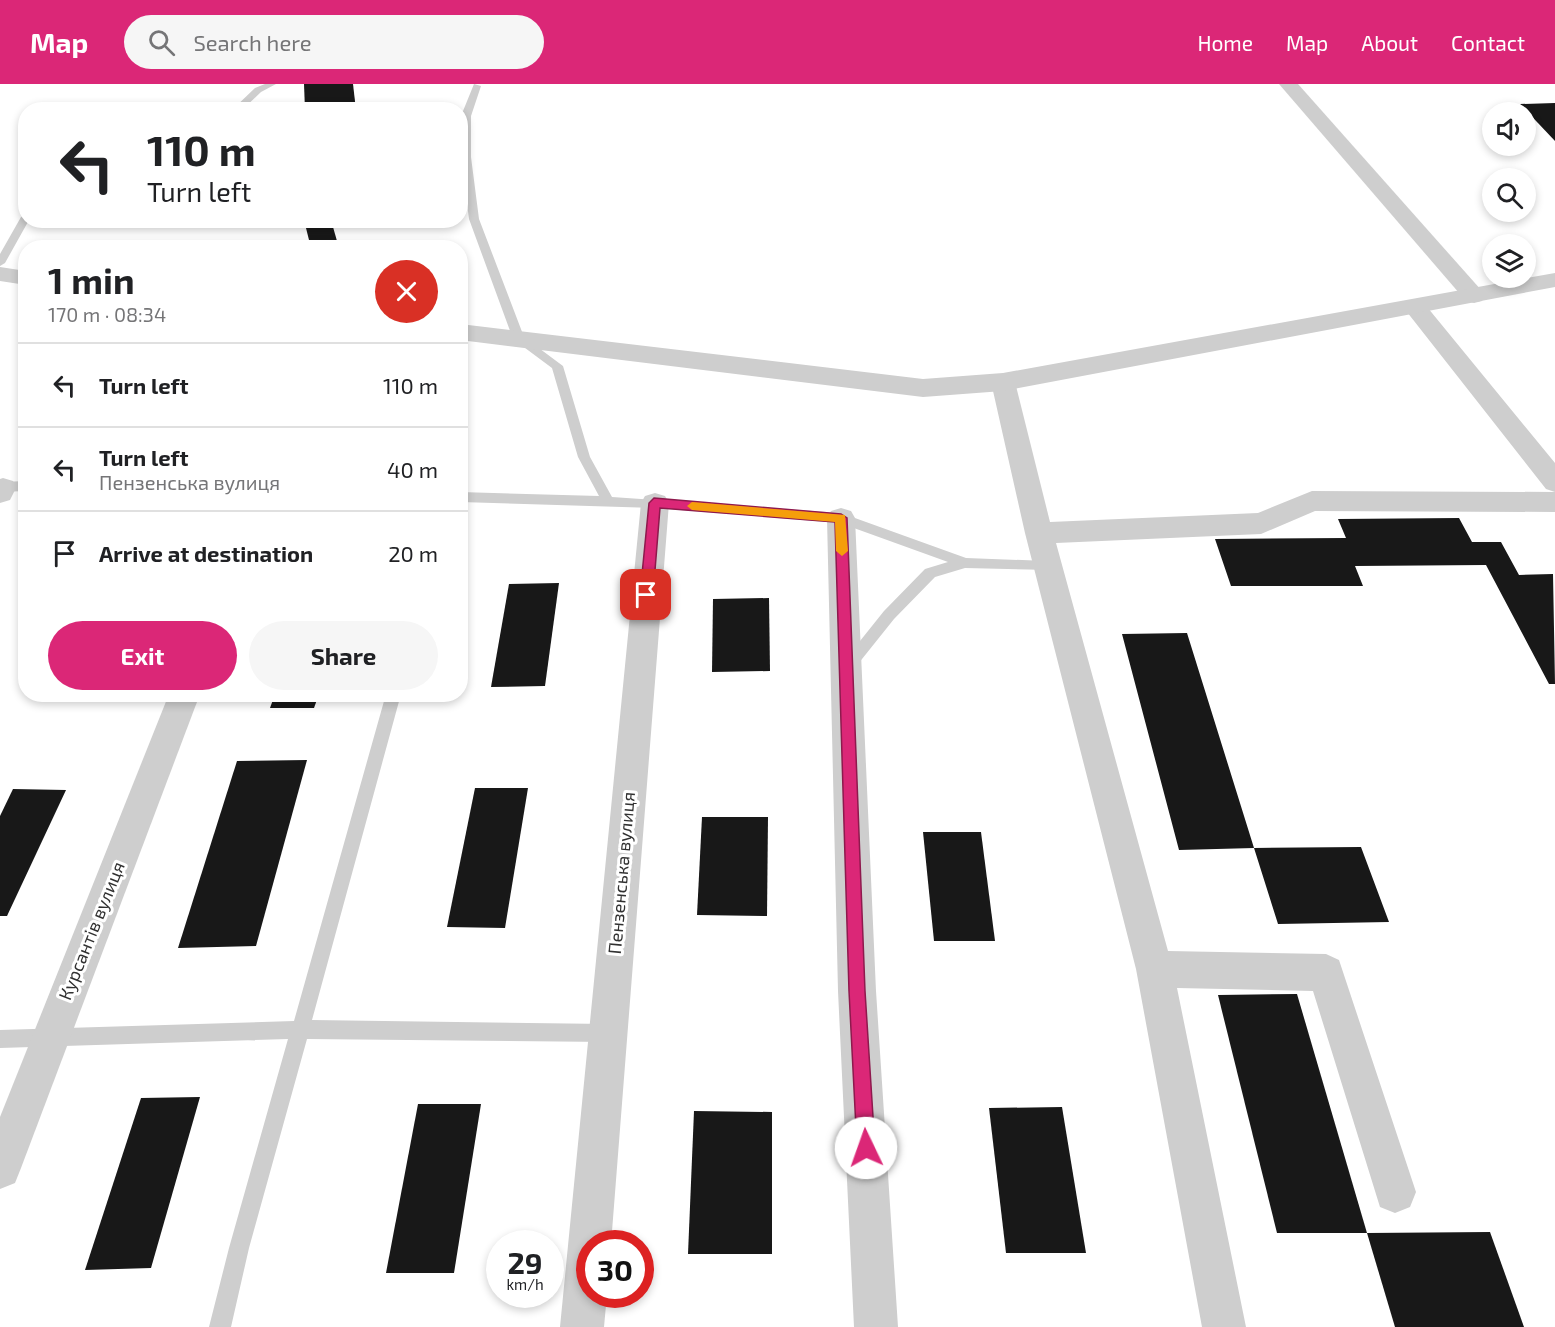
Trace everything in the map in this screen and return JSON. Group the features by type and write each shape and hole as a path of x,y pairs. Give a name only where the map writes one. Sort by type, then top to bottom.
{"street":[{"path":"1288,84 1474,296"},
{"path":"0,274 18,277"},
{"path":"468,333 923,388 1003,382 1555,280"},
{"path":"1414,307 1555,482"},
{"path":"1003,382 1043,549 1155,969 1224,1327"},
{"path":"1043,549 1261,523 1312,501 1555,502"},
{"name":"Пензенська вулиця","path":"591,1230 654,503"},
{"path":"841,518 857,991 876,1327"},
{"name":"Курсантів вулиця","path":"0,1168 182,702"},
{"path":"1155,969 1326,973 1395,1192"},
{"name":"Пензенська вулиця","path":"582,1327 584,1308"}],"lane":[{"path":"245,102 258,90 273,84"},
{"path":"468,111 477,86"},
{"path":"468,173 474,219 519,339 557,366 584,457 608,502"},
{"path":"0,264 20,228"},
{"path":"468,497 654,503 841,518 965,563"},
{"path":"846,670 889,615 930,573 965,563 1043,549"},
{"path":"220,1327 239,1248 392,702"},
{"path":"0,1039 321,1029 608,1032"}],"building":[{"path":"304,84 353,84 355,102 305,102"},
{"path":"1555,103 1555,141 1536,121 1536,104"},
{"path":"306,228 333,228 337,240 309,240"},
{"path":"1459,518 1472,542 1501,542 1519,575 1553,574 1555,684 1549,684 1486,565 1355,566 1363,586 1231,586 1215,539 1346,538 1338,519"},
{"path":"559,583 545,686 491,687 509,584"},
{"path":"769,598 770,671 712,672 713,599"},
{"path":"1187,633 1254,848 1179,850 1122,634"},
{"path":"272,702 316,702 314,708 270,708"},
{"path":"307,760 256,946 178,948 237,761"},
{"path":"475,788 528,788 505,928 447,927"},
{"path":"13,789 66,790 7,916 0,916 0,816"},
{"path":"702,817 768,817 767,916 697,915"},
{"path":"923,832 981,832 995,941 934,941"},
{"path":"1361,847 1389,922 1278,924 1254,848"},
{"path":"1297,994 1367,1233 1277,1233 1218,995"},
{"path":"200,1097 151,1268 85,1270 141,1098"},
{"path":"418,1104 481,1104 454,1273 386,1273"},
{"path":"1062,1107 1086,1253 1006,1253 989,1108"},
{"path":"694,1111 772,1112 772,1254 688,1254"},
{"path":"1490,1232 1524,1327 1395,1327 1367,1233"}],"slow traffic":[{"path":"692,506 841,518 842,551"}],"route":[{"path":"646,595 654,503 841,518 857,991 866,1148"}]}
